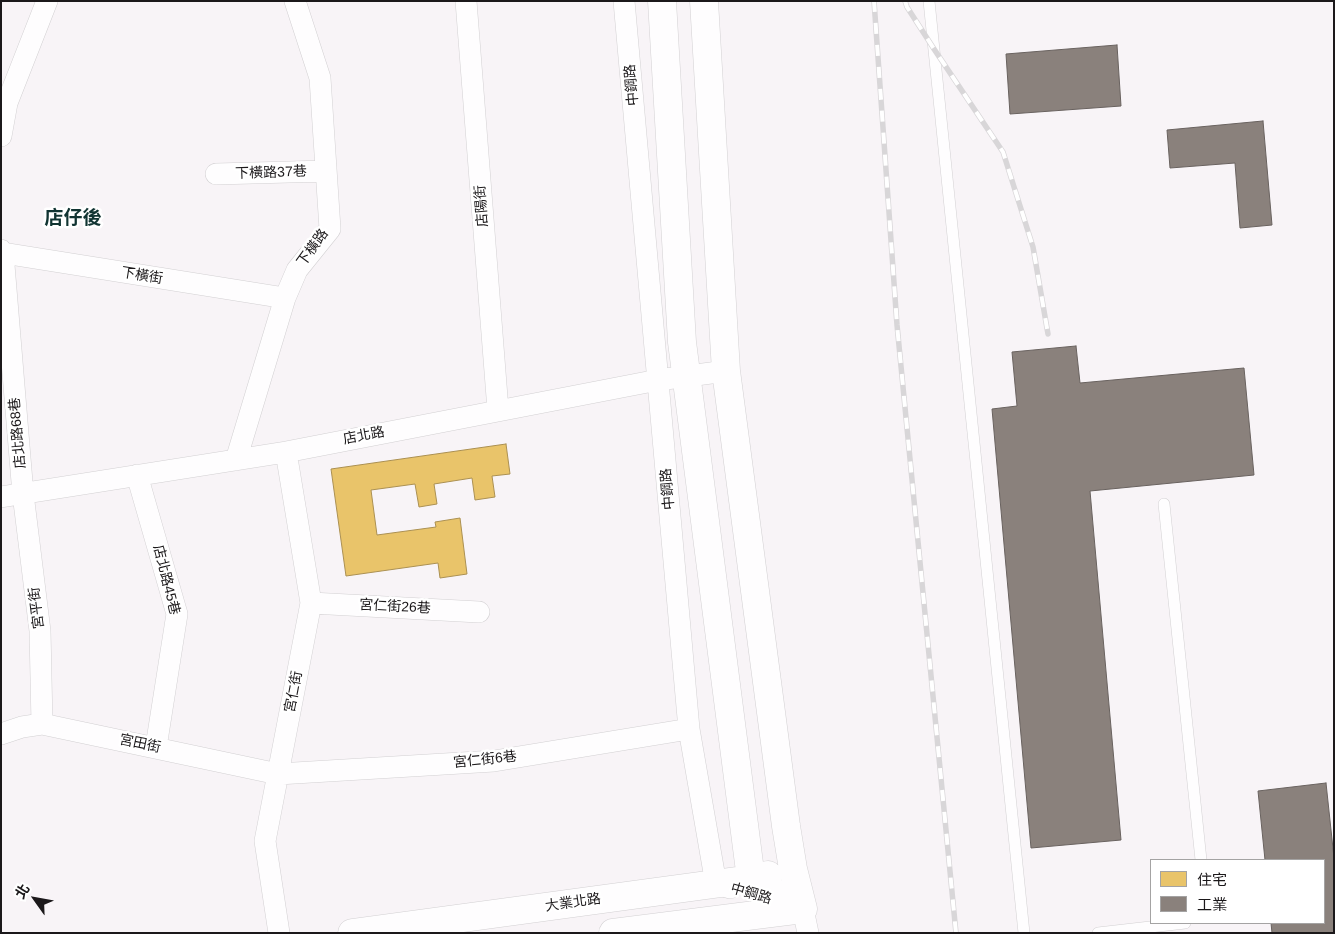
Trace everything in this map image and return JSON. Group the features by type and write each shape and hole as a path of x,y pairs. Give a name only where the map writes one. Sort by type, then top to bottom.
{"street":[{"path":"1,136 7,103 47,1"},
{"name":"下橫路","path":"236,460 285,298 297,270 330,229 320,78 295,1"},
{"name":"店陽街","path":"466,1 498,410"},
{"name":"中鋼路","path":"624,1 690,730 716,884 806,921"},
{"name":"中鋼路","path":"662,1 685,376 751,880 806,921"},
{"path":"613,933 806,921 794,870 783,806 726,371 704,1"},
{"name":"下橫路37巷","path":"216,174 326,171"},
{"name":"下橫街","path":"2,252 285,298"},
{"name":"店北路68巷","path":"2,252 23,494"},
{"name":"店北路","path":"1,497 286,452 658,380 726,371"},
{"name":"宮仁街","path":"279,933 265,841 311,603 286,452"},
{"name":"店北路45巷","path":"137,475 177,614 156,747"},
{"name":"宮平街","path":"23,494 40,631 42,724"},
{"name":"宮仁街26巷","path":"311,603 479,612"},
{"name":"宮田街","path":"1,734 22,727 42,724 278,774"},
{"name":"宮仁街6巷","path":"278,774 494,761 690,730"},
{"name":"大業北路","path":"352,933 751,880 794,870"}],"lane":[{"path":"929,1 1024,933"},
{"path":"1164,504 1202,859"},
{"path":"1098,933 1176,924"}],"building: 住宅":[{"path":"506,444 510,474 492,476 495,497 475,500 472,478 434,484 437,504 419,507 415,484 371,490 377,535 436,527 435,522 460,518 467,574 440,578 438,563 346,576 331,469"}],"building: 工業":[{"path":"1117,45 1121,106 1010,114 1006,54"},
{"path":"1263,121 1272,225 1240,228 1235,163 1170,168 1167,130"},
{"path":"1076,346 1080,383 1244,368 1254,475 1090,491 1121,840 1031,848 992,409 1017,406 1012,352"},
{"path":"1326,783 1334,858 1334,933 1272,933 1271,924 1325,924 1325,859 1265,859 1258,791"}],"railway":[{"path":"874,1 897,325 956,933"},
{"path":"905,1 934,49 1003,152 1033,247 1048,334"}],"district":[{"name":"店仔後","path":"73,219"}]}
